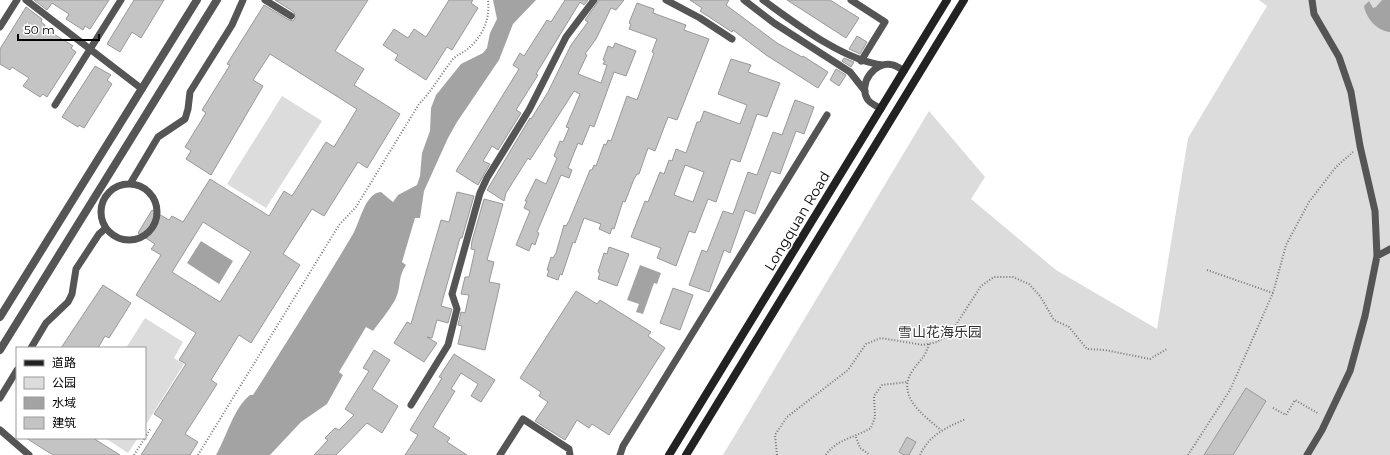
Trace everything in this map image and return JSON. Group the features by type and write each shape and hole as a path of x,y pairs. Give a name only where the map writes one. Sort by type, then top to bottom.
{"main road":[{"name":"Longquan Road","path":"669,455 947,0"},
{"name":"Longquan Road","path":"686,455 964,0"}],"street":[{"path":"0,317 197,0"},
{"path":"0,350 217,0"}],"lane":[{"path":"0,27 17,0"},
{"path":"26,0 142,89"},
{"path":"55,104 121,0"},
{"path":"130,184 158,137 185,119 190,92 232,24 243,0"},
{"path":"265,0 291,16"},
{"path":"411,406 448,345 457,309 452,294 480,193 487,178 529,110 566,37 594,0"},
{"path":"666,0 700,18 732,39"},
{"path":"744,0 781,27 850,72 865,91 869,101 881,109"},
{"path":"763,0 852,58 883,65 894,65 904,71"},
{"path":"851,0 885,22 861,61"},
{"path":"1307,455 1327,419 1350,371 1365,316 1377,256 1375,211 1360,146 1351,92 1339,57 1314,14 1312,0"},
{"path":"865,91 869,74 883,65"},
{"path":"620,455 622,446 827,115"},
{"path":"130,184 143,188 153,197 156,203 157,215 153,227 143,237 130,240 116,237 106,228 102,216 105,199 117,188 130,184"},
{"path":"98,192 105,199"},
{"path":"32,347 46,323 68,302 72,294 76,269 99,234 106,228"},
{"path":"1377,256 1390,249"},
{"path":"0,398 16,372"},
{"path":"500,455 523,419 569,448 570,455"},
{"path":"0,430 29,455"}],"path":[{"path":"198,455 339,225 356,207 419,104 428,95 454,58 471,46 488,22 490,13 488,0"},
{"path":"1188,455 1230,390 1273,293 1286,245 1309,202 1336,167 1360,146"},
{"path":"1207,270 1273,293"},
{"path":"777,455 776,435 787,417 848,370 866,344 881,338 923,345 937,342 950,334 981,286 994,277 1013,277 1029,284 1040,296 1054,320 1069,327 1087,349 1105,350 1150,359 1167,349"},
{"path":"929,344 925,358 913,369 907,382 906,390 910,401 923,415 941,430"},
{"path":"826,455 840,441 856,437 871,428 875,417 874,396 882,385 907,382"},
{"path":"1273,408 1286,415 1295,400 1327,419"},
{"path":"920,455 927,443 941,430 966,419"},
{"path":"146,436 151,428"},
{"path":"856,437 860,448 870,455"},
{"path":"134,455 144,439"}],"green space":[{"name":"雪山花海乐园","path":"1259,0 1390,0 1390,455 723,455 929,111 985,177 971,199 1056,270 1157,329 1188,138 1267,6"},
{"path":"282,96 322,121 266,208 227,184"},
{"path":"145,318 183,342 174,358 184,364 146,424 146,347 127,347"},
{"path":"107,439 137,439 128,453"}],"water":[{"path":"493,0 536,0 513,24 499,60 457,122 448,138 424,191 420,218 415,218 402,262 406,265 401,274 397,295 393,304 373,331 366,327 339,372 343,375 327,404 301,422 270,455 216,455 239,408 250,395 253,395 291,335 356,229 364,209 371,197 381,192 393,202 398,195 417,185 420,176 422,153 430,131 431,108 436,95 461,64 483,53 487,48 490,33 497,19"},
{"path":"1382,0 1390,0 1390,32 1381,29 1373,23 1365,11 1364,6 1369,1 1373,8 1376,7"},
{"path":"201,241 233,261 219,284 187,263"},
{"path":"640,265 661,273 657,284 654,283 643,314 636,312 639,304 627,300"}],"building":[{"path":"34,0 109,0 90,29 85,26 83,30 66,19 69,14 52,3 47,10"},
{"path":"134,0 164,0 141,38 132,32 120,52 107,44"},
{"path":"275,0 368,0 335,51 364,69 354,85 400,114 367,168 358,162 324,216 312,209 283,254 300,265 251,343 239,335 211,380 217,384 185,434 198,442 190,455 141,455 163,420 154,414 186,364 179,360 196,333 136,295 161,255 151,249 155,244 138,233 152,210 169,220 172,216 183,222 210,179 269,216 284,191 292,196 326,142 334,147 357,109 270,54 253,80 263,86 211,175 186,159 191,151 185,147 206,113 202,110 230,65 227,64 264,5 293,21 295,18 294,12","holes":["203,222 251,252 220,302 172,272"]},
{"path":"449,0 473,0 471,3 478,8 452,50 447,47 426,80 395,60 398,55 383,45 394,29 408,38 414,29 426,37"},
{"path":"565,0 588,0 584,5 580,2 536,74 538,75 516,110 521,113 498,150 492,146 483,161 490,164 478,185 456,171 519,69 513,65 520,53 524,56 547,20 551,22"},
{"path":"599,0 624,0 616,10 611,8 596,39 585,54 587,55 578,74 601,83 607,65 603,64 605,61 603,60 608,46 613,48 615,43 636,51 626,76 614,72 594,127 590,125 582,145 578,143 568,168 572,170 569,178 561,175 537,232 539,233 535,245 532,243 529,251 516,245 530,211 524,208 527,201 525,201 536,179 546,184 557,158 554,156 560,141 563,142 569,128 566,127 580,94 574,91 530,160 528,158 506,193 504,201 487,190 530,118 531,119 548,92 571,45 588,22 585,20"},
{"path":"690,0 729,0 726,5 777,43 802,57 803,56 828,72 818,88 766,55 733,30 732,32 700,11 702,8"},
{"path":"787,0 830,0 859,18 846,38"},
{"path":"637,3 654,9 653,13 686,25 684,30 709,39 677,120 668,117 655,151 648,148 639,174 637,174 634,179 625,202 623,201 614,229 612,228 610,234 599,229 601,224 584,218 575,243 573,242 562,275 560,274 558,280 547,276 549,270 547,270 551,257 553,258 556,253 564,225 566,226 569,221 590,170 592,170 594,165 596,166 604,144 606,145 608,140 611,141 627,96 637,100 654,53 652,52 657,39 629,29 631,24 629,23"},
{"path":"26,7 42,19 41,22 45,25 44,28 73,46 71,48 76,52 47,97 43,94 40,97 23,86 29,78 12,67 10,70 0,64 0,49"},
{"path":"857,36 867,42 860,54 849,49"},
{"path":"844,58 854,62 851,67 842,61"},
{"path":"731,59 751,65 748,72 780,83 767,117 757,114 740,162 731,159 716,202 708,199 695,233 689,231 676,266 657,258 661,248 631,237 645,201 648,202 660,172 664,174 669,160 672,161 676,149 686,153 697,122 700,122 704,111 740,124 747,105 718,94","holes":["685,165 704,172 693,202 674,195"]},
{"path":"95,66 111,75 107,80 112,84 84,128 79,125 78,127 62,117"},
{"path":"836,69 846,75 839,86 830,80"},
{"path":"795,100 814,107 804,134 796,131 780,174 771,171 755,214 745,210 730,253 724,250 709,292 689,285 702,250 707,252 723,211 733,214 748,172 757,175 773,132 782,135"},
{"path":"457,192 474,196 462,238 460,238 441,306 452,309 448,323 437,320 432,338 427,337 437,343 424,362 394,343 407,322 411,324 441,220 449,222"},
{"path":"484,199 503,204 487,260 494,262 489,282 500,284 485,350 458,344 462,326 458,325 461,312 465,313 469,295 461,294 465,277 469,277 475,250 471,249 472,241"},
{"path":"609,247 629,254 617,286 598,279 600,273 598,272 604,253 607,254"},
{"path":"103,285 131,303 109,338 105,336 99,347 62,347"},
{"path":"673,288 693,295 680,330 660,323"},
{"path":"576,291 597,304 600,300 651,332 648,336 665,348 609,435 592,424 589,428 577,420 565,440 535,421 548,402 539,396 541,392 520,378"},
{"path":"374,350 390,360 372,389 398,406 382,433 367,423 336,455 314,455 328,440 325,438 335,428 339,430 354,415 345,409 369,371 363,368"},
{"path":"454,354 495,380 481,402 471,396 478,384 461,373 451,389 455,391 433,427 450,438 447,442 467,455 405,455 418,435 410,430 442,378 439,377"},
{"path":"1246,388 1266,401 1233,455 1204,455"},
{"path":"907,437 916,442 909,455 904,455 899,452"},
{"path":"28,439 95,439 120,455 53,455"}]}
